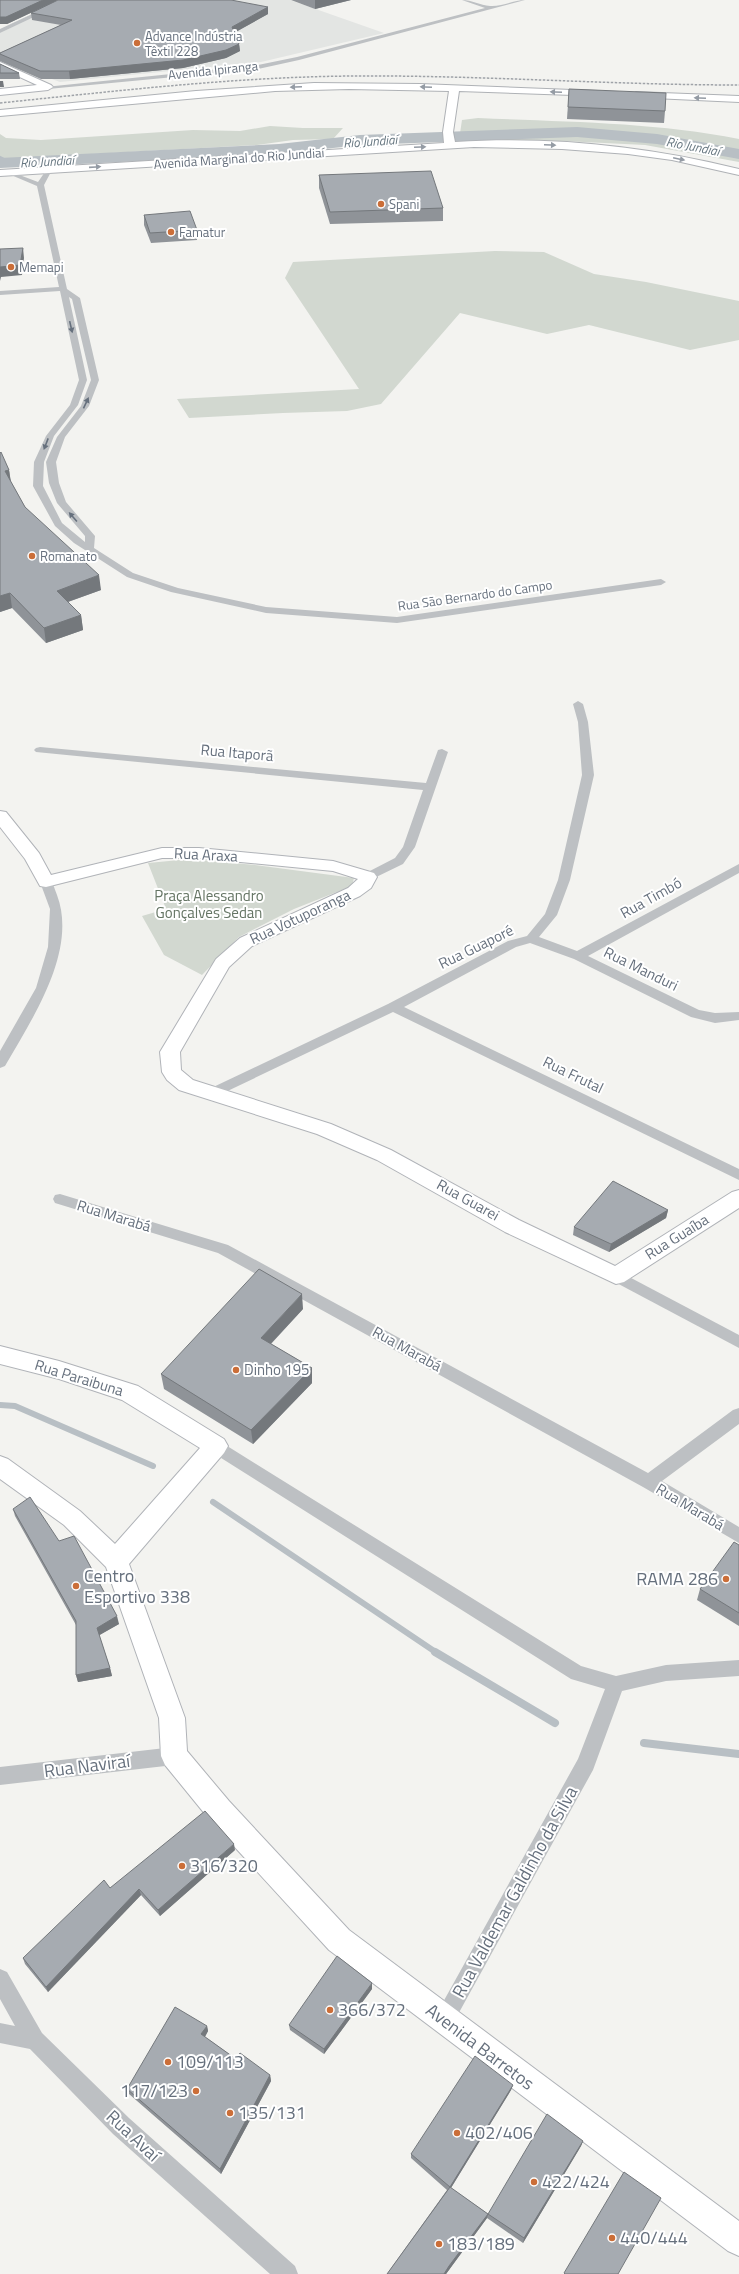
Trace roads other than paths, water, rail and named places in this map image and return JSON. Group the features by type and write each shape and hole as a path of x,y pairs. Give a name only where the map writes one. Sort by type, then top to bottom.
{"main road":[{"path":"0,113 218,92 306,87 454,88 612,94"},
{"path":"449,140 454,88"},
{"path":"628,95 739,99"},
{"name":"Avenida Marginal do Rio Jundiaí","path":"4,173 449,140 610,148 651,153 739,172"}],"street":[{"path":"0,30 67,0"},
{"path":"465,0 491,8"},
{"name":"Avenida Ipiranga","path":"0,92 258,67 297,59 522,0"},
{"path":"0,25 8,27"},
{"path":"0,65 48,87"},
{"path":"4,173 40,185 49,170"},
{"name":"Rua São Bernardo do Campo","path":"40,185 83,380 74,405 50,436 39,462 38,486 58,524 77,541 89,549 130,575 175,590 266,610 397,620 661,582"},
{"path":"0,293 62,289 76,298 95,380 85,406 61,437 51,462 54,482 62,503 90,536 89,549"},
{"name":"Rua Guaporé","path":"212,1093 393,1007 512,944 531,939 551,915 564,880 588,775 583,722 578,704"},
{"name":"Rua Itaporã","path":"40,750 431,787"},
{"name":"Rua Votuporanga","path":"186,1085 174,1077 169,1068 170,1052 222,963 246,942 354,892 365,884 368,876 399,862 409,847 442,752"},
{"path":"0,816 33,857 46,882 56,909 54,947 42,988 0,1063"},
{"name":"Rua Araxa","path":"46,882 116,863 162,853 199,853 332,866 368,876"},
{"name":"Rua Timbó","path":"578,956 739,868"},
{"name":"Rua Manduri","path":"531,939 578,956 696,1014 715,1018 739,1016"},
{"name":"Rua Frutal","path":"393,1007 739,1174"},
{"name":"Rua Guarei","path":"186,1085 324,1129 384,1155 512,1226 616,1276 739,1342"},
{"name":"Rua Guaíba","path":"616,1276 739,1198"},
{"name":"Rua Marabá","path":"60,1199 223,1249 649,1482 739,1536"},
{"name":"Rua Paraibuna","path":"0,1355 65,1372 130,1393 216,1446"},
{"path":"649,1482 739,1414"},
{"path":"116,1561 216,1446 577,1673 616,1684 666,1673 739,1668"},
{"path":"0,1466 72,1518 116,1561 172,1718 174,1756"},
{"name":"Rua Valdemar Galdinho da Silva","path":"444,2020 586,1764 616,1684"},
{"name":"Rua Naviraí","path":"0,1776 174,1756"},
{"name":"Avenida Barretos","path":"174,1756 219,1810 339,1940 739,2240"},
{"name":"Rua Avaí","path":"0,1979 35,2040 121,2126 287,2274"},
{"path":"0,2033 35,2040"}],"waterway":[{"name":"Rio Jundiaí","path":"0,163 279,149 310,144 360,140 577,132 657,139 739,154"},
{"name":"Rio Jundiaí","path":"0,157 10,162"},
{"path":"0,1405 15,1406 153,1466"},
{"path":"213,1502 437,1653"},
{"path":"435,1652 555,1723"},
{"path":"644,1743 739,1754"}],"railway":[{"path":"0,103 176,85 308,77 400,76 691,85 739,85"}],"place":[{"name":"Advance Indústria Têxtil 228","path":"137,43"},
{"name":"Spani","path":"381,204"},
{"name":"Famatur","path":"171,232"},
{"name":"Memapi","path":"11,267"},
{"name":"Romanato","path":"32,556"},
{"name":"Dinho 195","path":"236,1370"},
{"name":"RAMA 286","path":"726,1579"},
{"name":"Centro Esportivo 338","path":"76,1586"},
{"name":"316/320","path":"182,1866"},
{"name":"366/372","path":"330,2010"},
{"name":"109/113","path":"168,2062"},
{"name":"117/123","path":"196,2091"},
{"name":"135/131","path":"230,2113"},
{"name":"402/406","path":"457,2133"},
{"name":"422/424","path":"534,2182"},
{"name":"440/444","path":"612,2238"},
{"name":"183/189","path":"439,2244"}],"park label":[{"name":"Praça Alessandro Gonçalves Sedan","path":"209,904"}]}
